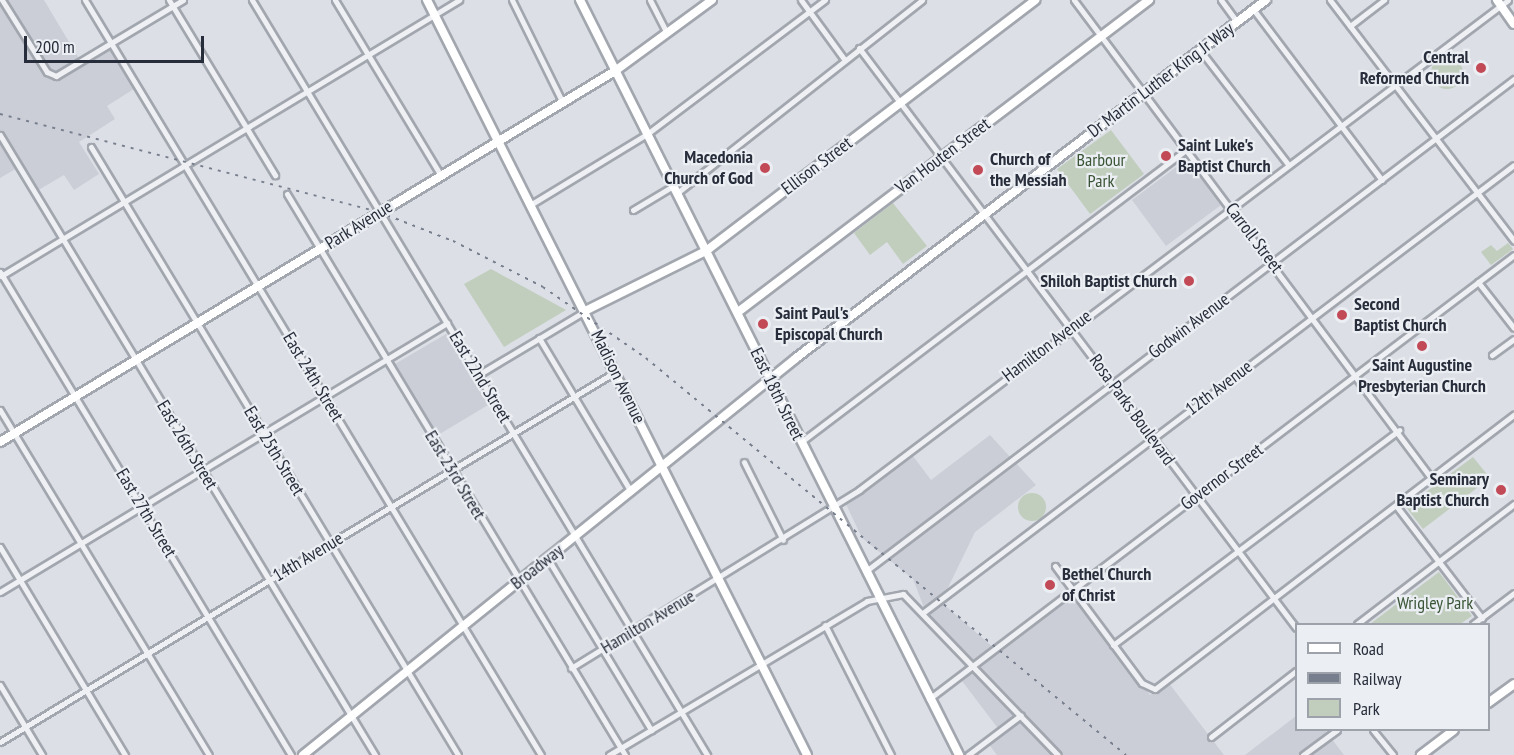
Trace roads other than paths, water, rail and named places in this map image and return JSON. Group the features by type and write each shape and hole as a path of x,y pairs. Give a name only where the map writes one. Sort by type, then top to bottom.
{"main road":[{"name":"Madison Avenue","path":"427,0 807,755"},
{"name":"Dr Martin Luther King Jr Way","path":"770,379 1266,0"},
{"name":"Broadway","path":"303,755 770,379"}],"street":[{"path":"2,0 47,72 63,73 183,0"},
{"name":"East 24th Street","path":"85,0 541,755"},
{"path":"169,0 275,175"},
{"name":"East 22nd Street","path":"252,0 707,755"},
{"path":"335,0 441,176"},
{"path":"1,274 459,0"},
{"path":"512,0 563,103"},
{"name":"East 18th Street","path":"580,0 738,312 876,597 959,755"},
{"path":"650,0 667,33"},
{"name":"Park Avenue","path":"0,442 615,71 712,0"},
{"path":"801,0 844,59"},
{"path":"530,205 647,135 825,0"},
{"path":"633,210 675,190 922,0"},
{"name":"Ellison Street","path":"585,311 706,251 1035,0"},
{"name":"Carroll Street","path":"1074,0 1399,430 1431,478"},
{"name":"Van Houten Street","path":"738,312 1149,0"},
{"path":"1221,0 1237,22"},
{"path":"1330,0 1514,241"},
{"path":"1350,26 1384,0"},
{"path":"1502,1 1514,24"},
{"name":"Hamilton Avenue","path":"571,668 833,508 1502,1"},
{"path":"1253,9 1382,180"},
{"name":"Rosa Parks Boulevard","path":"859,48 1295,627"},
{"path":"1200,50 1287,163"},
{"name":"Godwin Avenue","path":"865,572 1514,79"},
{"name":"East 26th Street","path":"0,135 375,755"},
{"name":"East 25th Street","path":"91,147 458,755"},
{"path":"801,442 1187,149"},
{"name":"12th Avenue","path":"924,612 1514,165"},
{"name":"East 23rd Street","path":"287,194 518,582 625,755"},
{"name":"Governor Street","path":"929,699 1514,255"},
{"name":"East 27th Street","path":"1,274 291,755"},
{"path":"1478,282 1514,328"},
{"path":"478,375 585,311"},
{"path":"0,592 447,323"},
{"path":"539,338 631,492"},
{"path":"1492,355 1514,339"},
{"name":"14th Avenue","path":"0,742 615,372"},
{"path":"0,410 209,755"},
{"path":"1055,566 1147,688 1167,680 1397,507 1514,415"},
{"path":"1113,645 1399,430"},
{"path":"744,462 783,540"},
{"path":"1358,623 1514,504"},
{"path":"1397,507 1482,618"},
{"path":"0,548 125,755"},
{"path":"548,559 651,730"},
{"path":"1474,623 1514,593"},
{"path":"609,755 825,625 876,597 903,594 924,612 1058,755"},
{"path":"825,625 891,755"},
{"path":"1211,737 1295,672"},
{"path":"1490,702 1514,684"},
{"path":"0,685 42,755"},
{"path":"968,755 1021,715"},
{"path":"1303,755 1334,731"},
{"path":"1375,731 1393,755"},
{"path":"1421,755 1451,731"}],"railway":[{"path":"0,114 379,212 453,241 543,287 646,358 1126,755"}],"place":[{"name":"Central Reformed Church","path":"1481,68"},
{"name":"Saint Luke's Baptist Church","path":"1166,156"},
{"name":"Macedonia Church of God","path":"765,168"},
{"name":"Church of the Messiah","path":"978,170"},
{"name":"Shiloh Baptist Church","path":"1189,281"},
{"name":"Second Baptist Church","path":"1342,315"},
{"name":"Saint Paul's Episcopal Church","path":"763,324"},
{"name":"Saint Augustine Presbyterian Church","path":"1422,346"},
{"name":"Seminary Baptist Church","path":"1501,490"},
{"name":"Bethel Church of Christ","path":"1050,585"}],"park label":[{"name":"Barbour Park","path":"1101,171"},
{"name":"Wrigley Park","path":"1435,603"}]}
